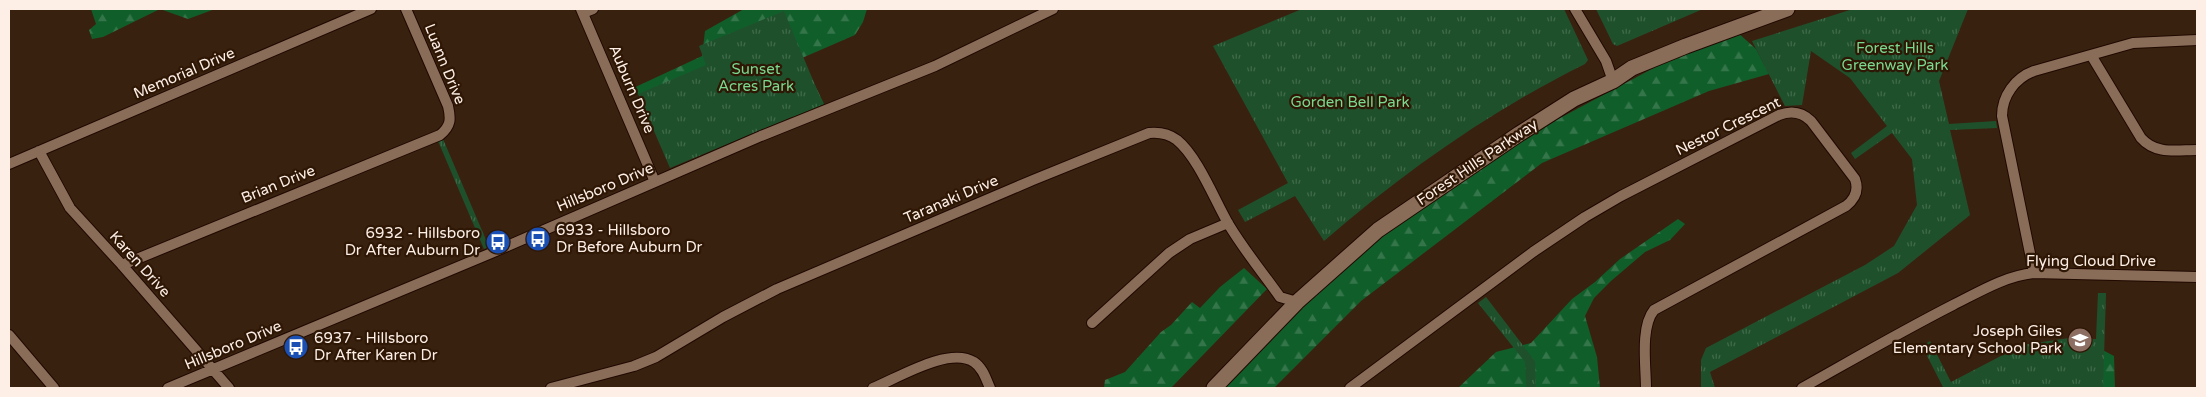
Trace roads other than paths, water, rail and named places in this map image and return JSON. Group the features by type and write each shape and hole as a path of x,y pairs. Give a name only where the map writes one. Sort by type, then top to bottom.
{"main road":[{"name":"Forest Hills Parkway","path":"1214,388 1297,302 1378,230 1429,193 1543,119 1574,100 1613,81 1632,68 1787,9"}],"street":[{"name":"Memorial Drive","path":"9,164 371,9"},
{"name":"Luann Drive","path":"406,9 448,106 450,122 445,130"},
{"name":"Hillsboro Drive","path":"168,388 935,66 1053,9"},
{"path":"1575,9 1606,61 1613,81"},
{"name":"Auburn Drive","path":"586,10 655,182"},
{"path":"2034,273 2003,124 2002,106 2010,90 2022,77 2034,71 2133,43 2197,40"},
{"path":"2091,55 2141,138 2148,144 2161,150 2197,150"},
{"name":"Nestor Crescent","path":"1350,388 1533,252 1585,217 1621,196 1779,115 1792,112 1803,115 1811,121 1855,179 1856,190 1853,199 1846,206 1654,310 1647,321 1646,330 1646,388"},
{"name":"Brian Drive","path":"122,265 431,138 445,130"},
{"name":"Taranaki Drive","path":"551,388 634,366 656,357 724,317 777,289 1033,180 1149,133 1170,136 1182,144 1195,162 1242,246 1260,267 1280,297 1297,302"},
{"name":"Karen Drive","path":"39,152 70,208 229,388"},
{"path":"1092,323 1169,253 1190,239 1228,223"},
{"name":"Flying Cloud Drive","path":"1802,388 1916,324 2009,278 2034,273 2197,277"},
{"path":"9,335 54,388"},
{"path":"873,388 940,359 958,356 974,363 984,374 990,388"}],"place":[{"name":"6933 - Hillsboro Dr Before Auburn Dr","path":"538,239"},
{"name":"6932 - Hillsboro Dr After Auburn Dr","path":"498,242"},
{"name":"Joseph Giles Elementary School Park","path":"2080,340"},
{"name":"6937 - Hillsboro Dr After Karen Dr","path":"296,347"}],"park label":[{"name":"Forest Hills Greenway Park","path":"1895,56"},
{"name":"Sunset Acres Park","path":"756,78"},
{"name":"Gorden Bell Park","path":"1350,102"}]}
